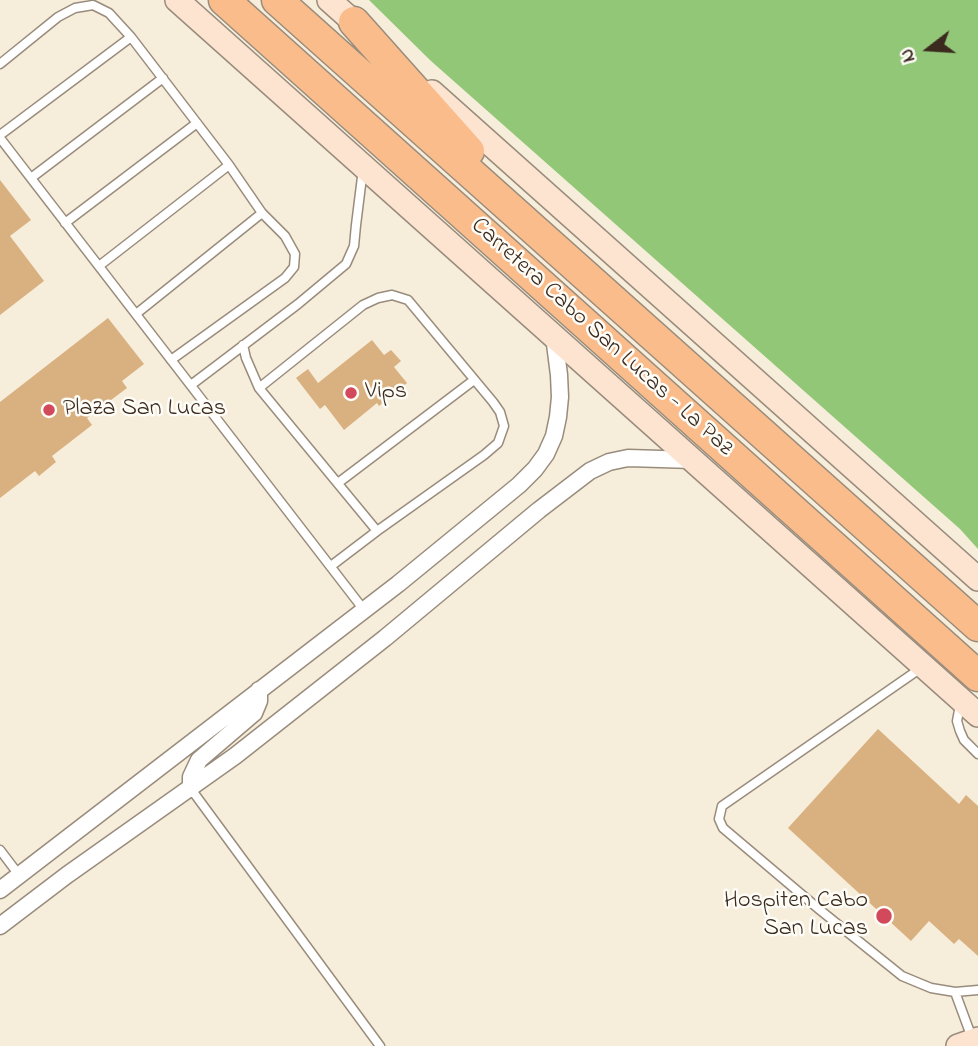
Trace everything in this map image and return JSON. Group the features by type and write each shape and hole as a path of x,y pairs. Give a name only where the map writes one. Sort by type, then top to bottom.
{"highway":[{"name":"Carretera Cabo San Lucas - La Paz","path":"224,0 969,688"},
{"name":"Carretera Cabo San Lucas - La Paz","path":"277,0 978,626"},
{"path":"354,22 567,261"},
{"path":"905,560 978,614"}],"main road":[{"path":"177,0 923,667 969,688 978,715"},
{"path":"329,0 978,579"}],"street":[{"path":"0,890 398,584 535,469 554,436 560,397 554,336"},
{"path":"0,926 235,756 590,471 609,462 628,458 693,460"},
{"path":"191,789 191,777 199,760 254,713 259,701 259,690"}],"lane":[{"path":"0,64 58,17 75,8 93,5 109,13 163,78 262,213 285,236 295,254 294,267 285,278 171,360"},
{"path":"131,37 0,137 364,610"},
{"path":"31,178 163,78"},
{"path":"65,223 197,123"},
{"path":"99,266 229,165"},
{"path":"191,385 346,264 354,246 364,166"},
{"path":"136,314 262,213"},
{"path":"259,388 363,305 392,295 408,300 500,412 504,426 498,443 331,566"},
{"path":"243,345 259,388 377,531"},
{"path":"338,483 474,380"},
{"path":"923,667 722,806 719,819 723,828 902,976 931,989 955,992 978,990"},
{"path":"969,688 957,721 964,740 978,754"},
{"path":"191,789 380,1046"},
{"path":"0,850 19,875"},
{"path":"955,992 970,1042"}],"green space":[{"path":"369,0 978,0 978,549 960,529 431,61"}],"building":[{"path":"0,180 31,220 10,236 44,281 0,315"},
{"name":"Plaza San Lucas","path":"108,318 144,364 122,381 127,388 87,418 92,425 52,456 56,462 39,476 35,471 0,498 0,402"},
{"name":"Vips","path":"372,340 384,355 391,350 401,361 394,367 407,383 344,430 325,405 320,409 296,378 308,369 318,383"},
{"name":"Hospiten Cabo San Lucas","path":"878,729 959,804 966,795 978,806 978,956 959,939 954,944 929,921 911,941 788,828"}],"place":[{"name":"Vips","path":"351,393"},
{"name":"Plaza San Lucas","path":"49,410"},
{"name":"Hospiten Cabo San Lucas","path":"884,916"}]}
